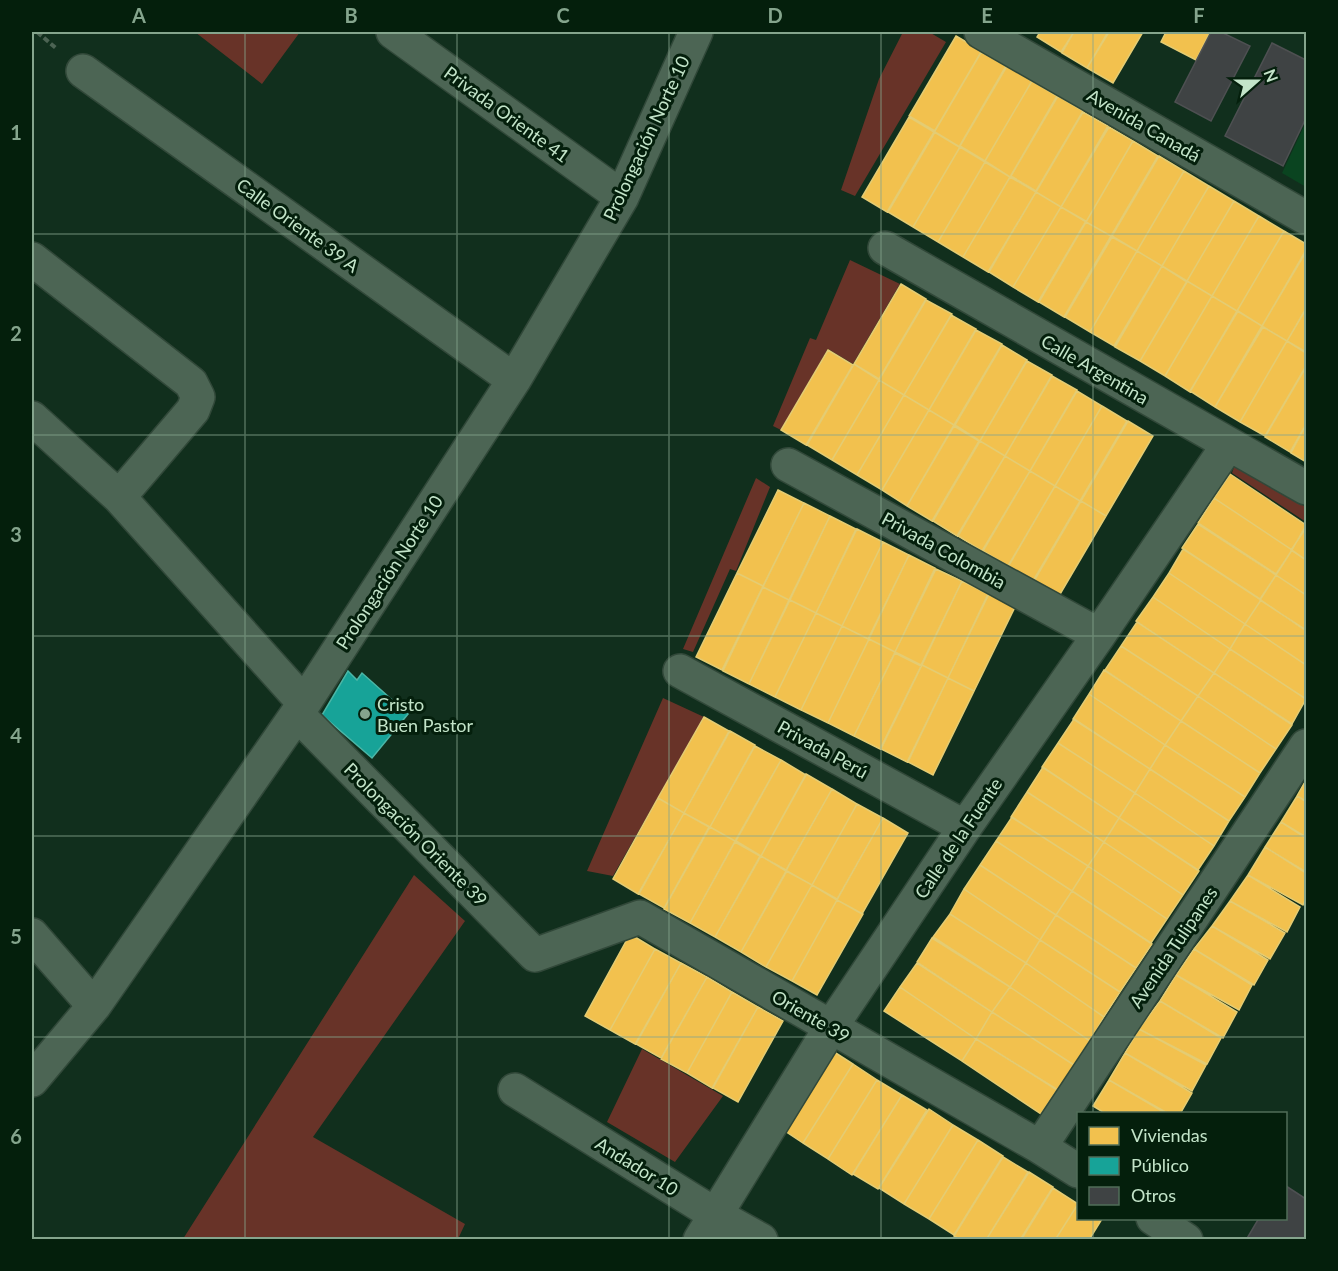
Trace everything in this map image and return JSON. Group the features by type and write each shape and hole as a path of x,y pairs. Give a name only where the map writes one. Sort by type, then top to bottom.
{"street":[{"name":"Privada Oriente 41","path":"393,32 622,197"},
{"name":"Prolongación Norte 10","path":"32,1080 94,1006 301,709 514,380 622,197 696,32"},
{"name":"Avenida Canadá","path":"981,32 1306,218"},
{"name":"Calle Oriente 39 A","path":"83,71 514,380"},
{"name":"Calle Argentina","path":"885,248 1306,488"},
{"path":"32,259 191,383 198,397 193,410 119,497"},
{"name":"Prolongación Oriente 39","path":"32,418 119,497 301,709 535,955"},
{"name":"Calle de la Fuente","path":"708,1227 831,1027 965,827 1100,635 1228,445"},
{"name":"Privada Colombia","path":"788,465 1100,635"},
{"name":"Privada Perú","path":"680,672 965,827"},
{"name":"Avenida Tulipanes","path":"1040,1147 1306,746"},
{"name":"Oriente 39","path":"535,955 640,917 1077,1170"},
{"path":"32,935 94,1006"},
{"name":"Andador 10","path":"515,1089 708,1227 761,1239"},
{"path":"1156,1220 1186,1239"}],"shaded area":[{"path":"195,32 300,32 262,84"},
{"path":"903,32 929,32 946,42 855,196 841,190 879,79"},
{"path":"1306,122 1306,187 1282,173"},
{"path":"850,260 900,284 853,364 828,349 781,430 773,426 810,338 816,340"},
{"path":"1234,467 1238,467 1306,507 1306,522 1232,473"},
{"path":"756,478 770,487 736,571 730,569 693,652 683,649"},
{"path":"663,698 704,717 613,876 587,871"},
{"path":"414,875 465,921 313,1137 465,1224 458,1239 183,1239"},
{"path":"642,1049 723,1096 675,1162 607,1122"}],"building: Viviendas":[{"path":"1040,32 1074,32 1061,52 1037,37"},
{"path":"1074,32 1108,32 1087,68 1062,53"},
{"path":"1109,32 1143,32 1113,83 1087,68"},
{"path":"1166,32 1210,32 1196,60 1161,42"},
{"path":"956,36 982,51 935,131 909,116"},
{"path":"981,52 1006,66 959,147 934,132"},
{"path":"1007,66 1032,81 985,161 960,146"},
{"path":"1032,81 1057,96 1010,177 985,161"},
{"path":"1058,96 1083,111 1036,191 1011,176"},
{"path":"1083,112 1108,126 1061,207 1036,192"},
{"path":"909,117 934,132 887,212 862,197"},
{"path":"1109,127 1133,141 1086,222 1061,207"},
{"path":"935,132 960,147 913,227 888,212"},
{"path":"1133,141 1158,156 1111,236 1086,222"},
{"path":"960,147 985,162 938,242 913,227"},
{"path":"1159,156 1184,171 1137,251 1112,236"},
{"path":"985,162 1010,177 963,257 938,242"},
{"path":"1184,171 1209,186 1162,266 1137,251"},
{"path":"1010,177 1036,192 988,272 963,257"},
{"path":"1209,186 1234,201 1187,281 1162,266"},
{"path":"1036,192 1061,207 1013,287 989,272"},
{"path":"1234,201 1259,216 1212,296 1187,281"},
{"path":"1061,207 1086,221 1038,302 1013,287"},
{"path":"1259,216 1284,231 1237,311 1212,296"},
{"path":"1086,222 1111,236 1064,317 1039,302"},
{"path":"1284,231 1306,244 1306,250 1262,326 1237,311"},
{"path":"1112,237 1137,251 1090,332 1065,317"},
{"path":"1137,251 1162,266 1114,346 1090,332"},
{"path":"1306,252 1306,308 1287,341 1262,326"},
{"path":"1162,266 1187,282 1140,361 1115,347"},
{"path":"1187,281 1212,296 1165,376 1140,361"},
{"path":"901,284 926,299 879,379 854,364"},
{"path":"1212,296 1237,311 1190,392 1165,376"},
{"path":"926,300 952,314 904,395 879,380"},
{"path":"1306,309 1306,352 1287,341"},
{"path":"1238,311 1262,326 1215,407 1190,391"},
{"path":"951,315 976,329 929,410 904,395"},
{"path":"1263,327 1287,341 1240,422 1215,407"},
{"path":"976,330 1002,344 954,425 929,410"},
{"path":"1287,341 1306,353 1306,366 1265,436 1240,422"},
{"path":"1002,345 1027,360 980,441 955,425"},
{"path":"828,350 853,365 806,445 781,430"},
{"path":"1027,361 1052,375 1005,456 980,441"},
{"path":"854,364 879,380 832,460 807,445"},
{"path":"1306,367 1306,424 1290,452 1265,437"},
{"path":"1052,376 1077,390 1030,471 1005,456"},
{"path":"879,380 904,395 857,475 832,460"},
{"path":"1077,391 1102,406 1055,486 1030,471"},
{"path":"904,395 929,410 882,490 857,475"},
{"path":"1102,406 1127,421 1080,501 1055,486"},
{"path":"929,410 954,425 907,506 882,490"},
{"path":"1128,421 1153,436 1106,516 1081,501"},
{"path":"1306,425 1306,462 1291,453"},
{"path":"954,426 979,441 932,521 907,506"},
{"path":"980,441 1005,456 957,536 933,521"},
{"path":"1005,456 1030,471 982,551 958,536"},
{"path":"1030,471 1055,486 1008,566 983,551"},
{"path":"1230,474 1306,525 1292,550 1214,498"},
{"path":"1055,486 1080,501 1033,581 1008,567"},
{"path":"778,490 804,503 763,586 737,573"},
{"path":"1214,498 1292,550 1276,574 1198,523"},
{"path":"1081,501 1106,516 1059,596 1034,581"},
{"path":"804,503 830,516 789,600 763,587"},
{"path":"830,516 856,529 816,613 790,600"},
{"path":"1198,524 1276,575 1260,599 1182,548"},
{"path":"1306,528 1306,560 1291,550"},
{"path":"857,529 883,542 842,626 816,613"},
{"path":"883,542 909,555 868,639 842,626"},
{"path":"1183,549 1261,600 1245,624 1169,573"},
{"path":"1292,550 1306,560 1306,595 1276,575"},
{"path":"909,555 935,568 895,652 869,639"},
{"path":"936,569 962,581 921,665 895,652"},
{"path":"737,573 763,586 722,670 696,657"},
{"path":"1169,573 1245,624 1230,649 1153,597"},
{"path":"1276,575 1306,595 1306,630 1260,600"},
{"path":"962,581 988,594 948,678 922,665"},
{"path":"763,587 789,600 749,684 723,671"},
{"path":"989,594 1015,607 974,691 948,678"},
{"path":"1153,597 1230,649 1214,673 1136,621"},
{"path":"790,600 816,613 775,697 749,684"},
{"path":"1261,600 1306,631 1306,665 1245,624"},
{"path":"816,613 842,626 801,710 775,697"},
{"path":"1137,622 1214,673 1198,696 1121,646"},
{"path":"1245,624 1306,665 1306,699 1230,649"},
{"path":"842,626 869,639 828,723 801,710"},
{"path":"869,639 895,652 854,736 828,723"},
{"path":"1121,646 1198,696 1181,721 1105,670"},
{"path":"1230,649 1306,699 1292,724 1214,673"},
{"path":"895,653 921,666 880,749 854,736"},
{"path":"922,665 948,678 907,762 881,749"},
{"path":"1104,670 1181,721 1165,745 1089,694"},
{"path":"1214,673 1292,725 1276,749 1198,696"},
{"path":"948,678 974,691 933,775 908,762"},
{"path":"1089,694 1165,745 1150,769 1073,719"},
{"path":"1198,696 1276,749 1260,773 1181,721"},
{"path":"704,717 729,731 684,813 658,798"},
{"path":"1074,719 1150,769 1135,793 1058,743"},
{"path":"1181,721 1260,773 1245,797 1165,745"},
{"path":"730,731 755,745 710,827 684,813"},
{"path":"1058,743 1135,793 1119,818 1042,767"},
{"path":"1165,745 1245,797 1229,821 1150,769"},
{"path":"755,746 781,760 735,841 710,827"},
{"path":"781,760 806,775 761,856 736,841"},
{"path":"1043,767 1119,818 1104,842 1027,792"},
{"path":"1150,769 1229,821 1214,846 1135,793"},
{"path":"806,774 832,789 786,870 761,856"},
{"path":"1306,780 1306,801 1297,796"},
{"path":"832,789 857,804 812,885 786,871"},
{"path":"1027,792 1104,842 1088,866 1011,817"},
{"path":"1135,793 1214,846 1198,870 1119,818"},
{"path":"1297,796 1306,802 1306,837 1281,822"},
{"path":"658,798 684,813 638,894 613,879"},
{"path":"857,804 883,818 837,899 812,885"},
{"path":"684,813 709,827 664,908 639,894"},
{"path":"1012,817 1088,866 1072,891 996,841"},
{"path":"883,818 908,833 862,914 837,900"},
{"path":"1119,818 1199,871 1183,895 1104,842"},
{"path":"1281,822 1306,838 1306,872 1265,847"},
{"path":"710,827 735,841 690,923 664,909"},
{"path":"996,841 1072,891 1056,915 980,865"},
{"path":"735,842 760,856 715,937 690,923"},
{"path":"1104,842 1183,895 1167,919 1088,866"},
{"path":"1265,847 1306,873 1306,898 1303,905 1248,875"},
{"path":"761,856 786,871 741,952 715,937"},
{"path":"980,865 1056,915 1040,940 964,889"},
{"path":"1088,866 1167,919 1151,943 1072,891"},
{"path":"787,871 812,885 766,967 741,952"},
{"path":"1248,875 1300,907 1287,932 1230,901"},
{"path":"812,885 837,900 792,981 766,967"},
{"path":"964,889 1040,940 1026,963 950,914"},
{"path":"1072,891 1152,944 1136,968 1056,915"},
{"path":"837,900 863,914 817,995 792,981"},
{"path":"1230,901 1285,933 1270,959 1212,926"},
{"path":"950,914 1026,963 1010,987 933,937"},
{"path":"1056,915 1136,968 1120,992 1040,940"},
{"path":"1212,926 1268,960 1254,985 1194,949"},
{"path":"630,934 655,949 610,1030 585,1016"},
{"path":"932,938 1010,987 992,1012 917,962"},
{"path":"1040,940 1120,992 1104,1017 1026,963"},
{"path":"655,949 681,963 635,1044 610,1030"},
{"path":"1194,949 1252,985 1239,1010 1176,975"},
{"path":"681,963 707,977 661,1058 636,1044"},
{"path":"917,963 992,1012 976,1039 900,987"},
{"path":"1026,963 1104,1017 1090,1041 1010,987"},
{"path":"1176,975 1237,1012 1223,1038 1160,1001"},
{"path":"707,977 732,992 687,1073 661,1059"},
{"path":"900,987 976,1039 962,1061 884,1011"},
{"path":"1010,987 1090,1041 1074,1065 992,1012"},
{"path":"732,992 758,1007 712,1088 687,1073"},
{"path":"1160,1001 1221,1038 1207,1064 1139,1029"},
{"path":"758,1007 783,1021 738,1102 713,1088"},
{"path":"992,1012 1074,1065 1058,1090 976,1039"},
{"path":"1139,1029 1206,1065 1192,1091 1125,1053"},
{"path":"976,1039 1057,1090 1041,1114 962,1061"},
{"path":"828,1048 853,1064 803,1143 779,1127"},
{"path":"1125,1053 1192,1093 1181,1112 1165,1112 1109,1080"},
{"path":"853,1064 877,1080 828,1159 803,1143"},
{"path":"877,1080 902,1095 852,1175 828,1159"},
{"path":"1109,1080 1164,1112 1103,1112 1093,1106"},
{"path":"902,1095 927,1110 878,1189 853,1174"},
{"path":"929,1109 953,1125 904,1204 879,1188"},
{"path":"953,1125 978,1140 929,1219 904,1204"},
{"path":"978,1140 1003,1156 954,1235 929,1219"},
{"path":"1003,1157 1028,1172 986,1240 961,1240 954,1236"},
{"path":"1029,1172 1053,1187 1020,1240 986,1240"},
{"path":"1053,1188 1077,1203 1055,1240 1021,1240"},
{"path":"1077,1206 1077,1220 1101,1220 1089,1240 1055,1240"}],"building: Público":[{"name":"Cristo Buen Pastor","path":"348,671 357,680 362,673 408,714 372,758 322,715"}],"building: Otros":[{"path":"1211,32 1221,32 1250,46 1211,121 1175,102"},
{"path":"1272,43 1306,60 1306,118 1283,166 1225,136"},
{"path":"1287,1187 1306,1199 1306,1240 1246,1240 1258,1220 1287,1220"}],"place":[{"name":"Cristo Buen Pastor","path":"365,714"}]}
